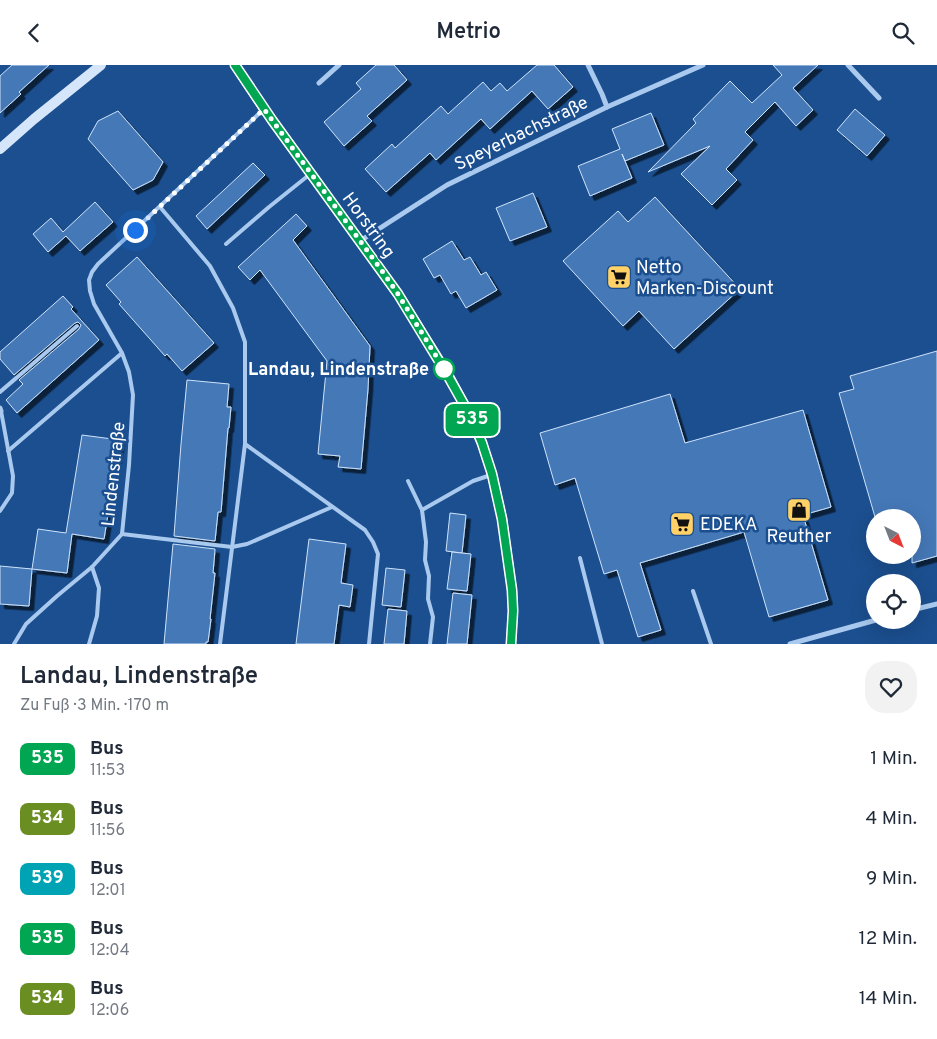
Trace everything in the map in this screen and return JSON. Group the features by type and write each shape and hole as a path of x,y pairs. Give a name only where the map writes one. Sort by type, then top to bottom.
{"street":[{"path":"0,149 101,65"},
{"name":"Horstring","path":"235,65 264,109 398,294 471,417 492,474 502,519 510,573 513,611 511,644"},
{"path":"319,83 340,65"},
{"path":"588,65 607,107"},
{"name":"Speyerbachstraße","path":"359,241 447,185 607,107 703,65"},
{"path":"848,65 879,98"},
{"path":"921,608 937,604"},
{"path":"790,644 866,623"}],"lane":[{"path":"220,644 245,444 245,342 233,308 210,265 160,207 264,109"},
{"path":"226,244 311,173"},
{"name":"Lindenstraße","path":"14,644 26,624 92,567 122,534 130,456 133,395 129,371 122,353 94,304 89,280 98,264 160,207"},
{"path":"0,392 77,326"},
{"path":"8,451 122,353"},
{"path":"0,409 13,476 12,493 0,511"},
{"path":"245,444 365,530 373,542 378,554 369,644"},
{"path":"422,510 473,481 492,474"},
{"path":"408,481 422,510 426,543 425,560 429,576 428,599 433,617 430,644"},
{"path":"122,534 232,547 247,544 332,507"},
{"path":"580,558 602,644"},
{"path":"89,644 97,616 99,588 92,567"},
{"path":"693,591 711,644"}],"building":[{"path":"12,65 49,65 19,92 21,94 0,113 0,76"},
{"path":"376,65 394,65 407,80 367,116 372,121 344,146 324,122 361,89 356,83"},
{"path":"537,65 554,65 573,87 548,109 532,91 490,129 481,119 436,160 430,153 386,192 365,169 392,144 395,148 441,106 448,114 483,82 491,91 500,83 507,91"},
{"path":"773,65 818,65 793,88 813,110 796,126 775,102 745,132 753,140 726,169 737,180 712,205 681,174 710,146 648,172 696,123 693,119 730,81 752,103 782,75"},
{"path":"855,109 885,135 867,156 837,130"},
{"path":"118,111 163,162 153,180 133,190 88,139 98,121"},
{"path":"651,113 664,145 625,161 622,154 632,178 590,196 578,166 620,149 612,129"},
{"path":"253,163 265,175 207,229 196,216"},
{"path":"533,193 547,227 510,241 496,208"},
{"path":"655,197 740,289 674,349 639,311 623,326 563,261 618,211 628,222"},
{"path":"95,202 113,222 80,251 66,236 48,252 33,234 51,218 63,232"},
{"path":"296,214 307,226 293,240 370,346 361,469 338,467 340,456 318,454 327,361 260,270 250,280 238,267"},
{"path":"452,241 464,260 470,257 481,275 486,272 497,290 466,308 456,291 451,294 440,275 434,278 423,259"},
{"path":"137,257 214,343 182,371 167,354 165,356 119,304 121,302 106,285"},
{"path":"63,296 73,307 71,309 99,340 17,413 6,400 23,384 19,380 79,329 81,325 78,322 75,323 14,375 0,359 0,352"},
{"path":"937,351 937,556 921,560 921,509 873,509 839,393 854,389 850,376"},
{"path":"187,380 229,384 227,407 231,407 221,512 218,512 215,541 174,536"},
{"path":"670,394 685,443 803,410 831,507 803,515 828,600 769,617 744,532 640,563 661,630 638,637 617,570 604,574 575,478 555,485 540,433"},
{"path":"82,435 120,440 104,539 72,534 67,573 32,569 38,529 66,533"},
{"path":"450,513 466,515 462,553 446,551"},
{"path":"309,539 346,544 341,583 353,585 350,607 339,605 334,644 296,644"},
{"path":"173,544 215,549 211,619 208,642 206,644 164,644"},
{"path":"452,552 471,554 467,591 447,589"},
{"path":"0,566 32,569 29,606 0,604"},
{"path":"386,568 405,570 401,607 382,605"},
{"path":"453,593 472,595 467,644 447,644"},
{"path":"388,609 407,611 404,644 384,644"}],"bus line":[{"name":"535","path":"235,65 272,120 398,294 471,417 492,474 502,519 512,590 511,644"}],"place":[{"name":"Netto Marken-Discount","path":"619,277"},
{"name":"Landau, Lindenstraße","path":"444,369"},
{"name":"Reuther","path":"799,510"},
{"name":"EDEKA","path":"682,524"}],"route":[{"path":"135,230 264,109 385,275 444,369"}]}
